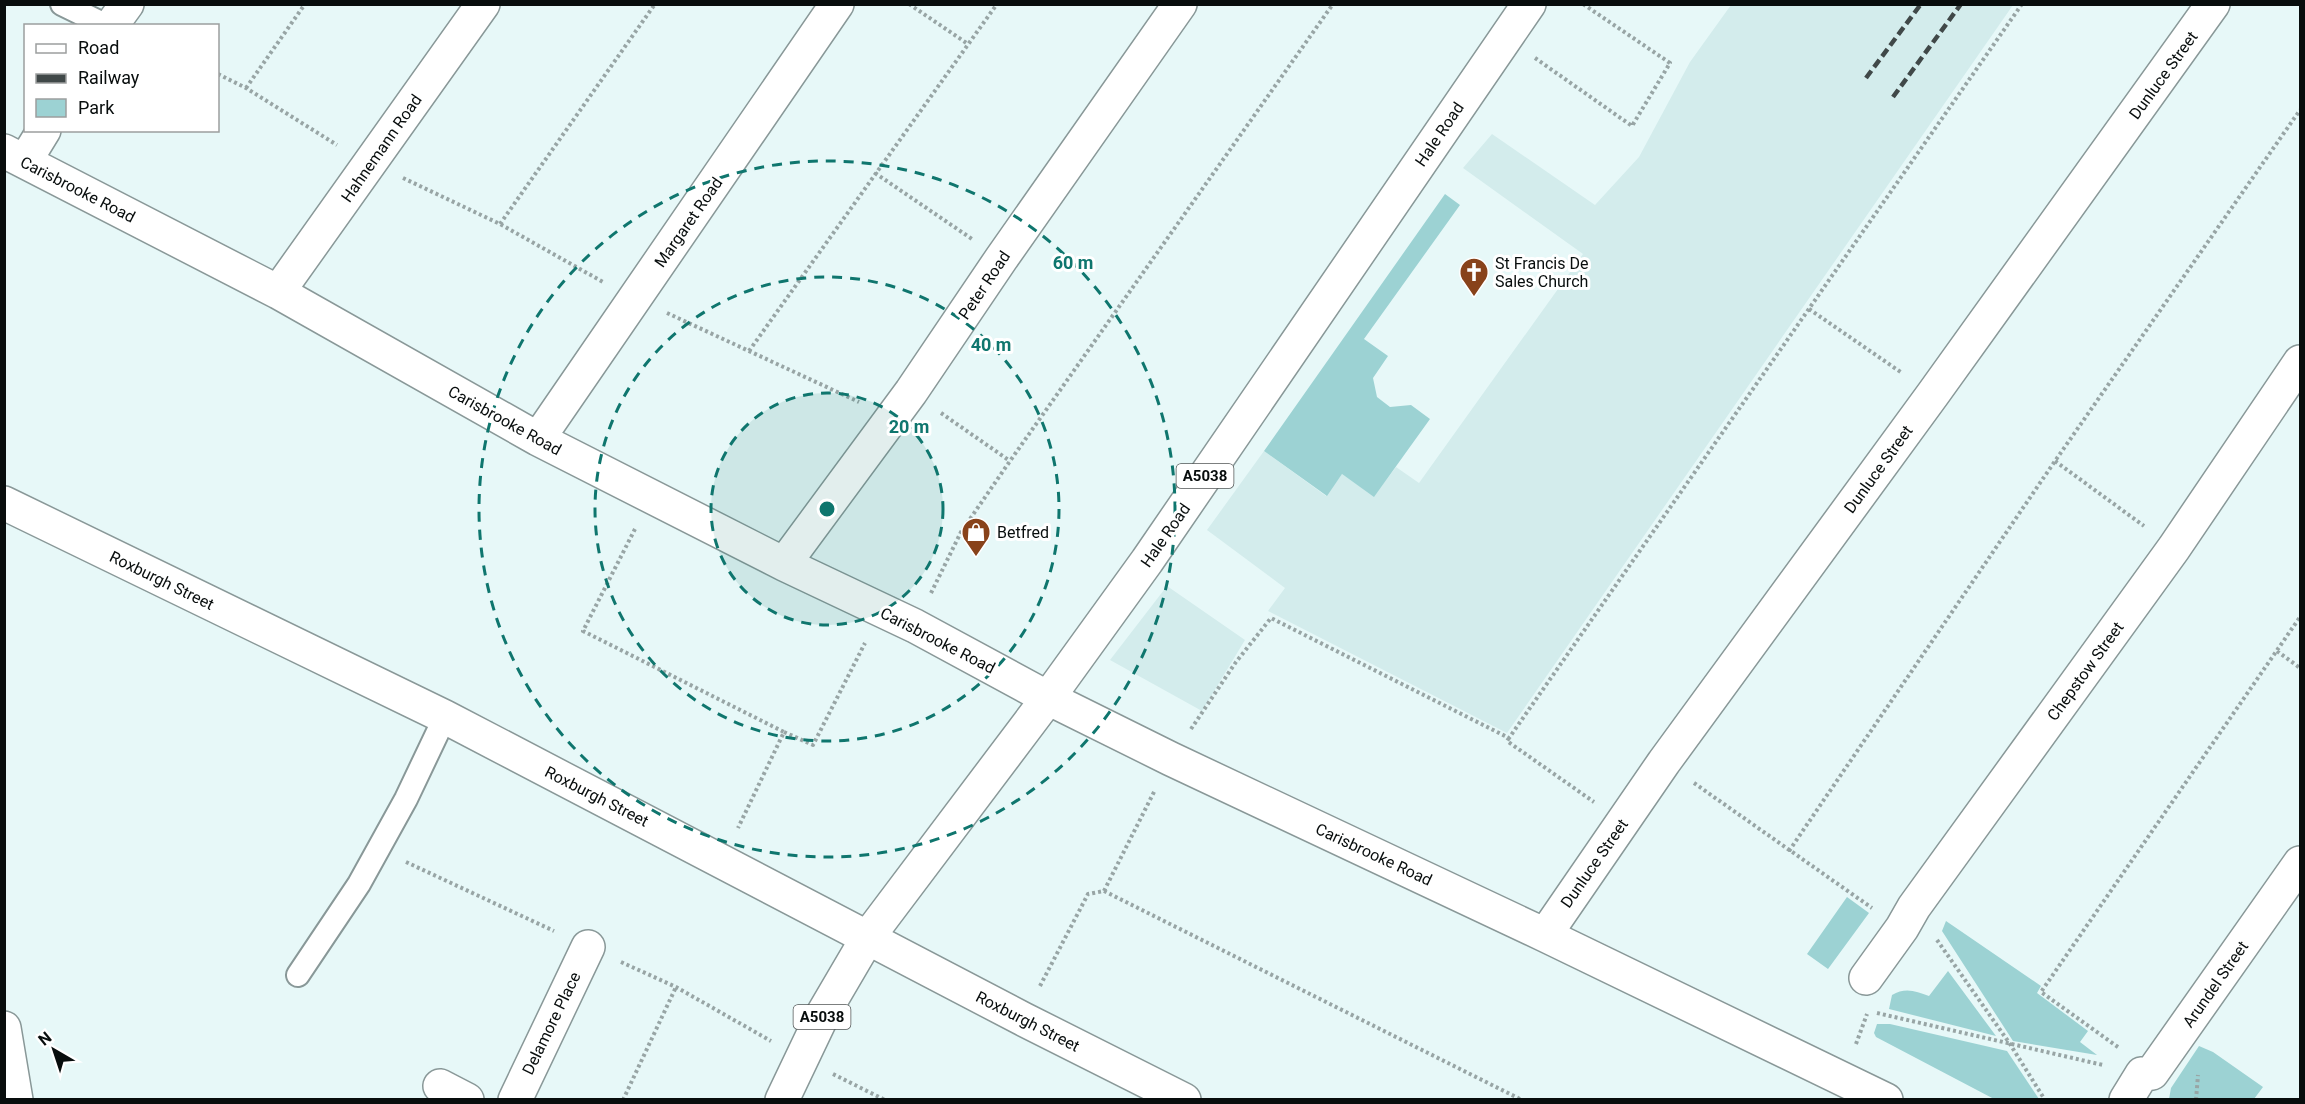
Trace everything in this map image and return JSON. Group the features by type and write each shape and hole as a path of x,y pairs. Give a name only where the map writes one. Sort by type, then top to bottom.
{"street":[{"path":"112,24 127,4"},
{"name":"Hahnemann Road","path":"278,292 483,4"},
{"name":"Margaret Road","path":"538,439 837,4"},
{"name":"Peter Road","path":"784,564 901,405 1180,4"},
{"name":"Hale Road","path":"868,937 1048,698 1147,561 1529,4"},
{"name":"Dunluce Street","path":"1545,935 1664,762 1933,394 2213,4"},
{"path":"15,156 42,132"},
{"name":"Carisbrooke Road","path":"15,156 278,292 538,439 784,564 915,626 1048,698 1886,1100"},
{"name":"Chepstow Street","path":"1866,978 2174,548 2301,362"},
{"name":"Roxburgh Street","path":"4,503 444,717 1023,1019 1184,1100"},
{"name":"Arundel Street","path":"2140,1082 2301,863"},
{"name":"A5038","path":"782,1100 824,1012 868,937"},
{"name":"Delamore Place","path":"515,1100 588,946"},
{"path":"4,1028 16,1100"}],"lane":[{"path":"62,4 103,24"},
{"path":"298,975 359,884 406,799 444,717"}],"path":[{"path":"246,88 305,4"},
{"path":"500,224 655,4"},
{"path":"909,4 968,44"},
{"path":"748,351 997,4"},
{"path":"915,626 961,532 1333,4"},
{"path":"1505,37 1632,126 1670,63 1583,4"},
{"path":"1623,822 1507,741 2022,4"},
{"path":"219,74 246,88 328,141 372,161 417,186 500,224 574,267 635,298 748,351 901,405 1010,461"},
{"path":"1789,851 2055,461 2301,110"},
{"path":"876,173 1001,259"},
{"path":"1809,309 1933,394"},
{"path":"2055,461 2174,548"},
{"path":"652,497 583,632 784,732 813,745 881,610"},
{"path":"2140,1082 2041,992 2301,617"},
{"path":"1104,891 1171,759 1236,662 1271,618 1509,738"},
{"path":"2277,651 2301,668"},
{"path":"723,861 784,732"},
{"path":"1664,762 1789,851 1908,918 2010,1044 2044,1100"},
{"path":"378,849 676,987 802,1058 885,1100"},
{"path":"1023,1019 1088,894 1104,891 1522,1100"},
{"path":"623,1100 676,987"},
{"path":"1838,1076 1853,1050 1868,1011 2010,1044 2140,1082"}],"shaded area":[{"path":"1731,5 2013,5 1507,733 1268,611 1285,588 1207,530 1264,451 1326,496 1342,474 1374,496 1396,467 1419,483 1583,254 1463,168 1492,134 1595,205 1639,157 1690,62"},
{"path":"1167,586 1245,640 1202,711 1110,660"}],"green space":[{"path":"1445,194 1460,205 1364,339 1388,356 1373,378 1377,397 1390,407 1411,405 1430,419 1374,497 1342,474 1327,496 1264,451"},
{"path":"1847,897 1869,913 1828,969 1807,954"},
{"path":"1946,921 2041,986 2037,993 2088,1031 2080,1042 2097,1055 2013,1041 1942,931"},
{"path":"1948,971 1996,1036 1889,1009 1892,995 1901,991 1929,996"},
{"path":"1877,1024 1890,1024 2007,1051 2039,1099 1994,1099 1876,1037 1874,1033"},
{"path":"2199,1046 2213,1052 2263,1087 2254,1099 2169,1099 2171,1088"}],"railway":[{"path":"1866,78 1921,4"},
{"path":"1893,97 1961,4"}],"place":[{"name":"St Francis De Sales Church","path":"1474,298"},
{"name":"Betfred","path":"976,558"}]}
